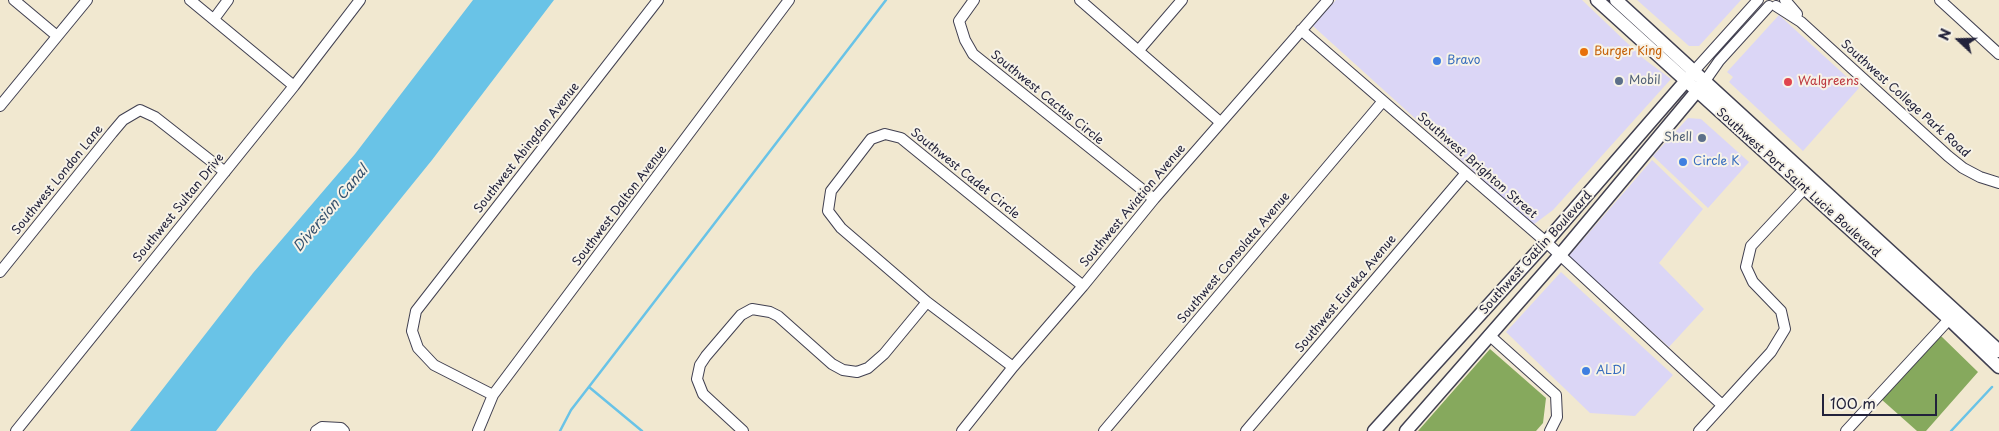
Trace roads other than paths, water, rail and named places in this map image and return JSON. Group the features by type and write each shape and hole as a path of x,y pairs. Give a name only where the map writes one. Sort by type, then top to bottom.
{"main road":[{"name":"Southwest Port Saint Lucie Boulevard","path":"1597,0 1690,76 1952,315 1999,367"},
{"name":"Southwest Port Saint Lucie Boulevard","path":"1616,0 1690,76"},
{"name":"Southwest Gatlin Boulevard","path":"1374,431 1546,242 1690,76"},
{"name":"Southwest Port Saint Lucie Boulevard","path":"1701,86 1804,189 1952,315 1999,351"},
{"name":"Southwest Gatlin Boulevard","path":"1406,431 1560,255 1701,86"}],"street":[{"path":"14,0 57,36"},
{"path":"0,106 87,0"},
{"path":"190,0 294,86"},
{"path":"214,19 228,0"},
{"name":"Southwest Sultan Drive","path":"16,431 294,86 360,0"},
{"name":"Southwest Abingdon Avenue","path":"493,395 434,365 418,348 412,331 416,312 658,0"},
{"name":"Southwest Dalton Avenue","path":"478,431 493,395 789,0"},
{"name":"Southwest Cactus Circle","path":"974,0 959,21 965,40 973,54 1154,199"},
{"path":"1080,0 1220,122"},
{"path":"1139,50 1182,0"},
{"name":"Southwest Aviation Avenue","path":"962,431 1013,367 1083,286 1154,199 1328,0"},
{"path":"1940,0 1999,54"},
{"path":"1690,76 1772,2"},
{"path":"1701,86 1718,62 1772,2"},
{"name":"Southwest College Park Road","path":"1772,2 1801,22 1963,168 1980,177 1999,183"},
{"name":"Southwest Brighton Street","path":"1301,30 1546,242 1722,405"},
{"name":"Southwest Consolata Avenue","path":"1104,431 1383,101"},
{"name":"Southwest London Lane","path":"0,272 112,133 124,120 140,110 154,117 224,172"},
{"name":"Southwest Cadet Circle","path":"1013,367 927,302 841,228 828,211 831,191 871,139 885,134 901,138 1083,286"},
{"name":"Southwest Eureka Avenue","path":"1246,431 1466,173"},
{"path":"1699,431 1771,352 1785,329 1781,311 1753,282 1746,267 1751,246 1804,189"},
{"path":"743,431 703,394 697,379 700,365 706,356 741,315 752,309 770,312 778,316 832,364 844,370 857,372 868,368 879,359 927,302"},
{"path":"1846,431 1952,315"},
{"path":"1489,335 1556,395 1557,417 1550,431"},
{"path":"319,429 341,428 344,431"}],"water":[{"name":"Diversion Canal","path":"473,0 554,0 432,160 287,339 216,431 130,431 253,273 355,154"}],"waterway":[{"path":"560,431 571,410 886,0"},
{"path":"589,387 642,431"},
{"path":"1951,431 1992,387"}],"place":[{"name":"Burger King","path":"1584,52"},
{"name":"Bravo","path":"1437,61"},
{"name":"Mobil","path":"1619,81"},
{"name":"Walgreens","path":"1788,82"},
{"name":"Shell","path":"1702,138"},
{"name":"Circle K","path":"1683,162"},
{"name":"ALDI","path":"1586,371"}]}
